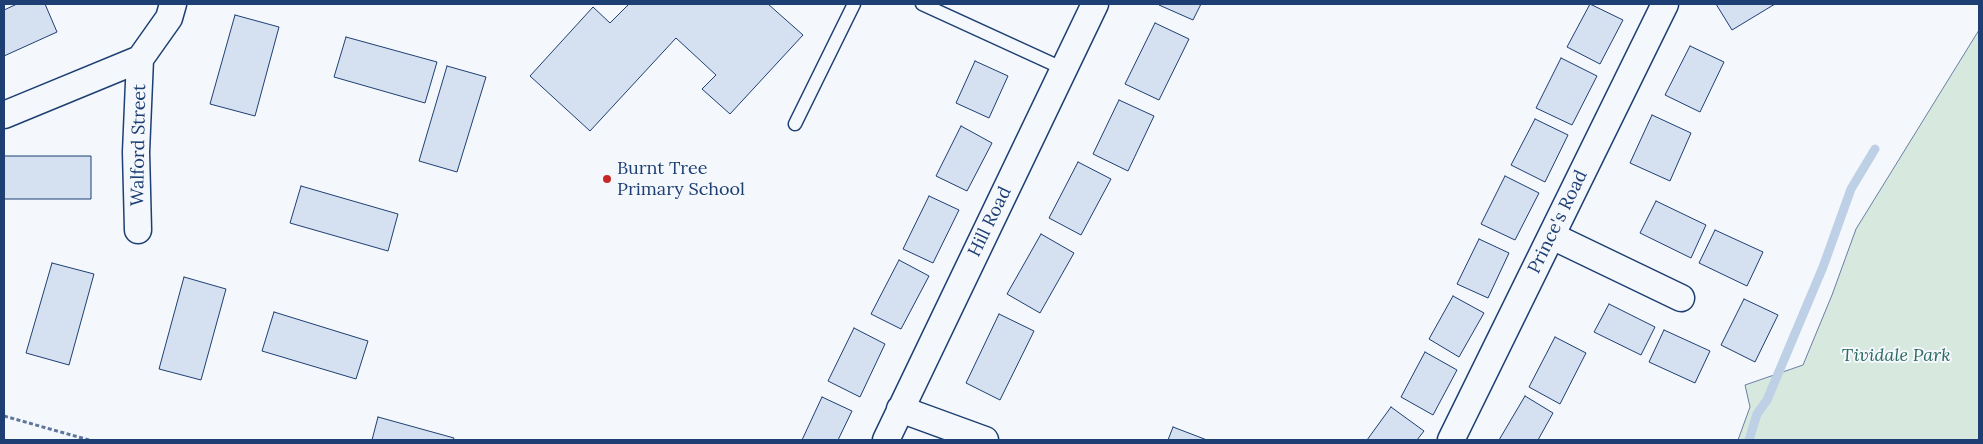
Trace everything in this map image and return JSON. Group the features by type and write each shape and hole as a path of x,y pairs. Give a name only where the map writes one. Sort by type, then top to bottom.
{"street":[{"name":"Walford Street","path":"4,115 140,59 169,18 174,4"},
{"name":"Hill Road","path":"886,440 1095,4"},
{"name":"Prince's Road","path":"1452,440 1665,4"},
{"name":"Walford Street","path":"138,230 136,152 140,59"},
{"path":"1552,236 1681,298"},
{"path":"900,409 985,440"}],"lane":[{"path":"795,124 854,4"},
{"path":"922,4 1064,69"}],"path":[{"path":"4,416 89,440"}],"green space":[{"name":"Tividale Park","path":"1979,30 1979,440 1738,440 1750,407 1745,385 1803,365 1832,295 1856,229"}],"building":[{"path":"17,4 45,4 57,32 4,56 4,10"},
{"path":"629,4 768,4 803,35 730,114 702,89 716,75 676,38 590,131 530,76 593,7 610,23"},
{"path":"1159,4 1201,4 1193,20"},
{"path":"1590,4 1623,20 1600,64 1567,47"},
{"path":"1716,4 1775,4 1732,30"},
{"path":"235,15 279,27 255,116 210,104"},
{"path":"1155,23 1189,39 1159,100 1125,84"},
{"path":"346,37 437,62 425,103 334,77"},
{"path":"1690,46 1724,62 1700,112 1665,95"},
{"path":"1561,58 1597,76 1572,125 1536,108"},
{"path":"975,61 1008,76 989,118 956,103"},
{"path":"447,66 486,77 457,172 419,161"},
{"path":"1119,100 1154,116 1128,171 1093,154"},
{"path":"1652,115 1691,133 1670,181 1630,163"},
{"path":"1535,119 1568,135 1545,182 1511,165"},
{"path":"961,126 992,143 967,191 936,176"},
{"path":"4,156 91,156 91,199 4,199"},
{"path":"1078,162 1111,179 1081,235 1049,218"},
{"path":"1505,176 1539,193 1515,240 1481,224"},
{"path":"301,186 398,214 388,251 290,223"},
{"path":"929,196 959,210 933,263 903,249"},
{"path":"1656,201 1706,225 1691,258 1640,233"},
{"path":"1715,230 1763,252 1747,286 1699,263"},
{"path":"1041,234 1074,253 1040,313 1007,294"},
{"path":"1479,239 1509,253 1488,298 1457,284"},
{"path":"899,260 929,276 901,329 871,314"},
{"path":"52,263 94,274 69,365 26,353"},
{"path":"184,277 226,289 201,380 159,369"},
{"path":"1453,296 1484,313 1459,357 1429,339"},
{"path":"1744,299 1778,315 1755,362 1721,345"},
{"path":"1609,304 1655,327 1641,355 1594,332"},
{"path":"274,312 368,341 356,379 262,351"},
{"path":"999,314 1034,331 1000,400 966,383"},
{"path":"854,328 885,344 860,397 828,381"},
{"path":"1664,330 1710,351 1695,383 1649,362"},
{"path":"1555,337 1586,353 1560,404 1529,387"},
{"path":"1425,352 1457,370 1433,415 1401,397"},
{"path":"1525,396 1553,413 1538,440 1499,440"},
{"path":"822,397 852,411 838,440 802,440"},
{"path":"1391,407 1424,431 1417,440 1367,440"},
{"path":"378,417 454,438 453,440 372,440"},
{"path":"1173,427 1207,440 1168,440"}],"waterway":[{"path":"1749,440 1757,414 1767,400 1823,267 1851,189 1875,149"}],"place":[{"name":"Burnt Tree Primary School","path":"607,179"}]}
